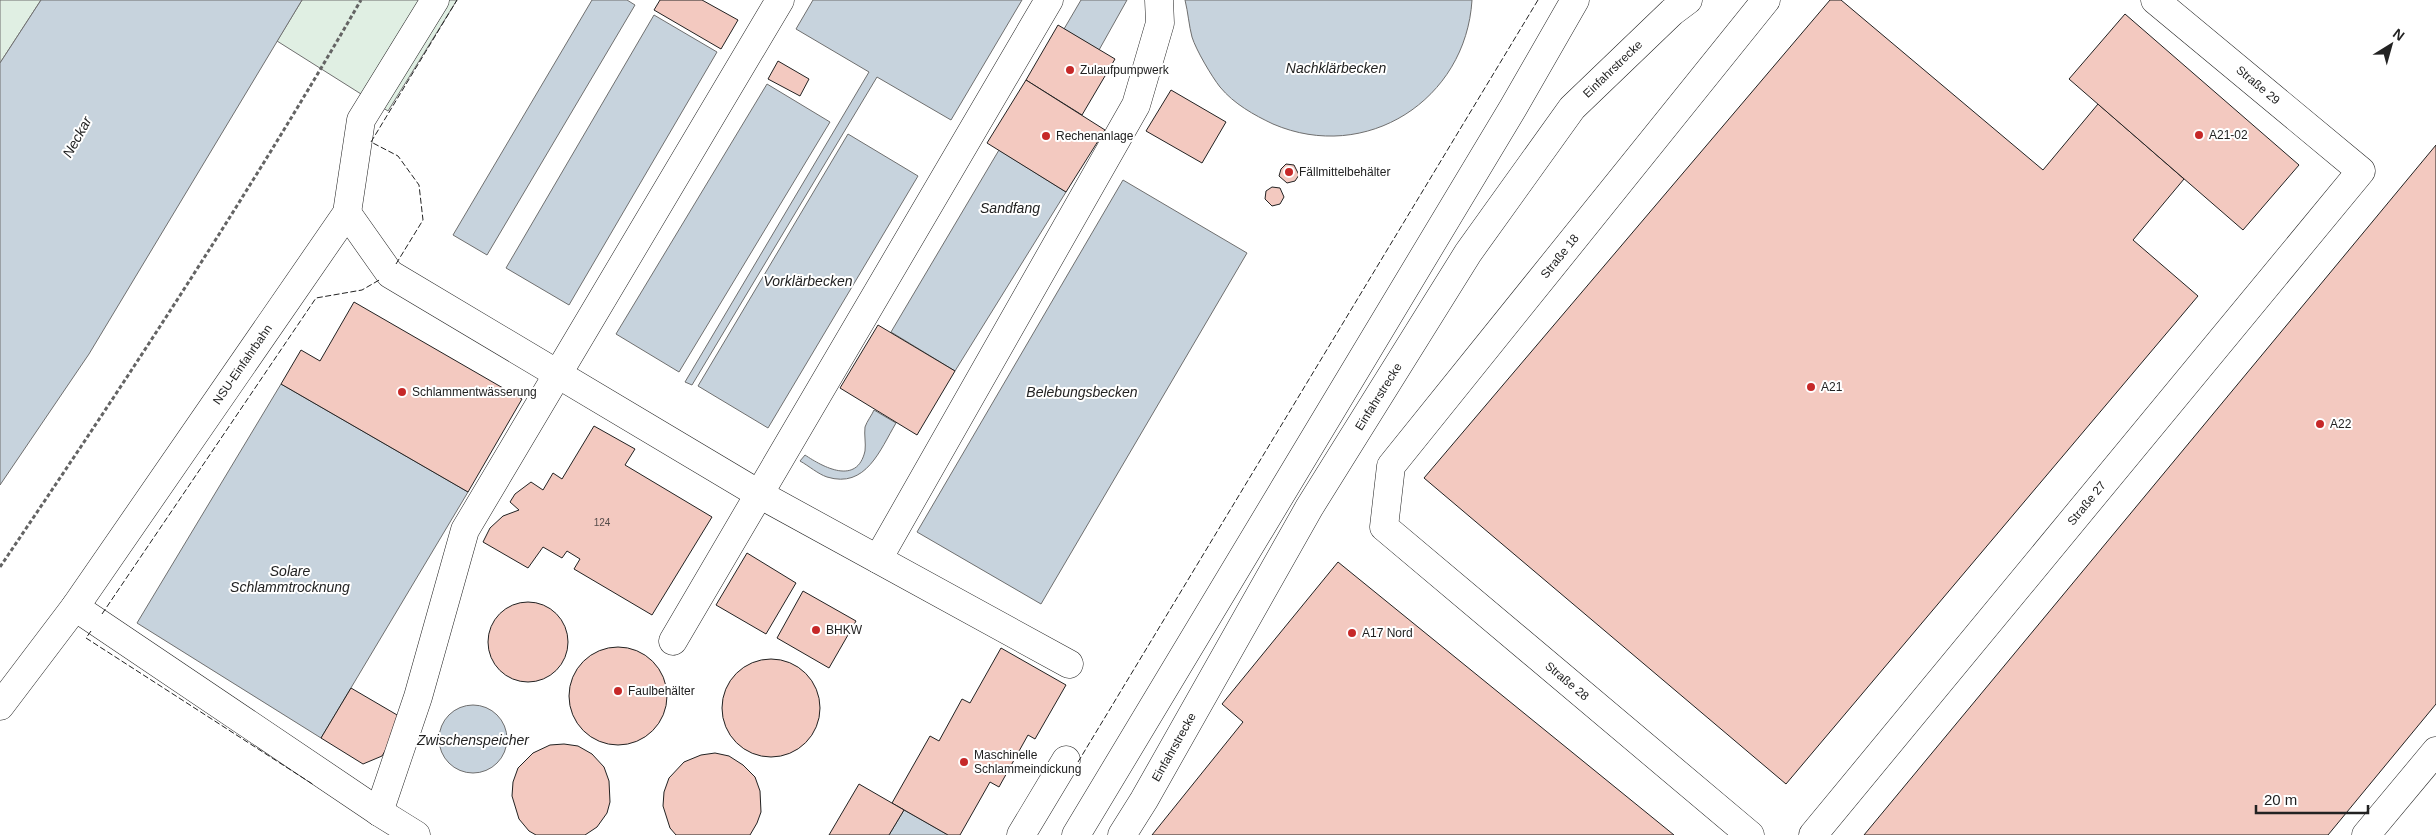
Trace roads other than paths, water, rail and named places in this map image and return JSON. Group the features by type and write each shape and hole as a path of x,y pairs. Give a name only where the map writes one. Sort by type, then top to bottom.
{"street":[{"name":"NSU-Einfahrbahn","path":"0,706 75,607 347,213 361,120 435,0"},
{"path":"379,812 418,697 465,530 559,375 780,0"},
{"path":"673,641 1049,0"},
{"path":"878,559 1136,105 1160,23 1159,0"},
{"path":"1076,835 1513,108 1575,0"},
{"name":"Straße 18","path":"1384,527 1390,466 1766,0"},
{"name":"Straße 29","path":"2155,0 2361,171"},
{"name":"Einfahrstrecke","path":"1122,835 1144,800 1309,508 1468,252 1572,108 1679,4"},
{"name":"Straße 27","path":"1813,835 2361,171"},
{"path":"347,213 390,274 759,494 1069,664"},
{"name":"Straße 28","path":"1384,527 1750,835"},
{"path":"75,607 416,835"},
{"path":"2366,835 2436,751"},
{"path":"1021,835 1066,760"}],"water":[{"name":"Neckar","path":"41,0 302,0 89,354 0,485 0,63"},
{"path":"592,0 627,0 635,5 487,255 453,235"},
{"path":"813,0 1022,0 951,120 877,77 692,385 685,382 869,72 796,29"},
{"path":"1081,0 1127,0 1099,50 1064,29"},
{"name":"Nachklärbecken","path":"1185,0 1472,0 1466,36 1451,67 1431,94 1405,114 1375,129 1342,136 1308,134 1273,124 1252,113 1232,99 1217,83 1197,49 1192,37"},
{"path":"654,15 717,52 569,305 506,268"},
{"path":"767,84 830,122 679,372 616,334"},
{"name":"Vorklärbecken","path":"848,134 918,176 768,428 698,386"},
{"name":"Sandfang","path":"999,150 1066,192 955,371 891,332"},
{"name":"Belebungsbecken","path":"1123,180 1247,253 1041,604 917,532"},
{"name":"Solare Schlammtrocknung","path":"281,384 468,492 321,738 137,623"},
{"path":"874,410 896,423 877,455 862,472 852,477 841,479 827,477 800,461 805,455 839,471 855,468 861,462 865,451 865,427"},
{"name":"Zwischenspeicher","path":"480,705 492,711 501,720 507,732 505,752 497,763 480,773 466,773 449,763 441,752 439,732 449,715 460,707"},
{"path":"904,810 948,835 889,835"}],"place":[{"name":"Zulaufpumpwerk","path":"1070,70"},
{"name":"A21-02","path":"2199,135"},
{"name":"Rechenanlage","path":"1046,136"},
{"name":"Fällmittelbehälter","path":"1289,172"},
{"name":"A21","path":"1811,387"},
{"name":"Schlammentwässerung","path":"402,392"},
{"name":"A22","path":"2320,424"},
{"name":"BHKW","path":"816,630"},
{"name":"A17 Nord","path":"1352,633"},
{"name":"Faulbehälter","path":"618,691"},
{"name":"Maschinelle Schlammeindickung","path":"964,762"}]}
